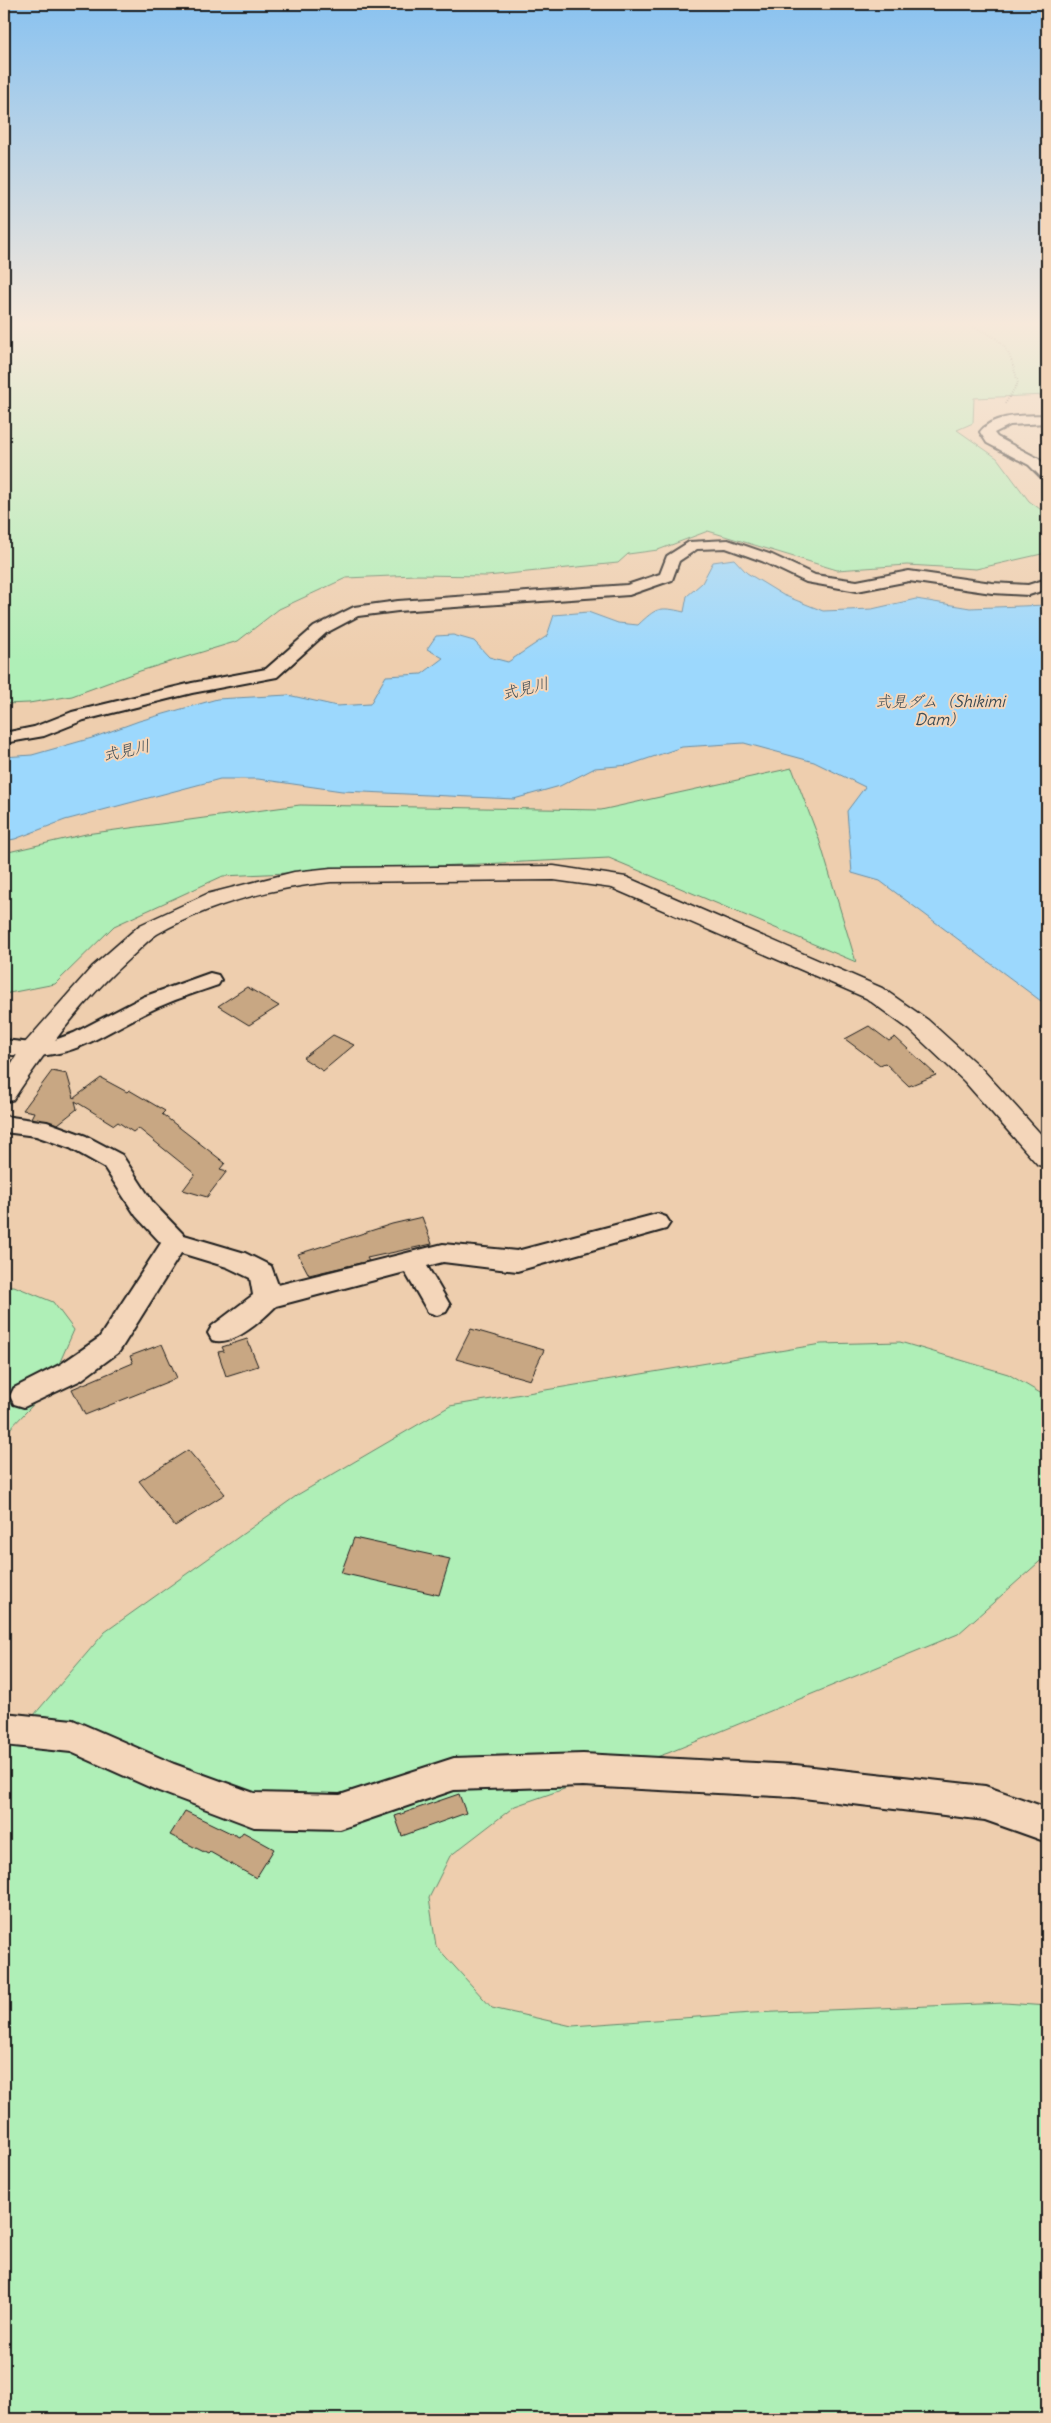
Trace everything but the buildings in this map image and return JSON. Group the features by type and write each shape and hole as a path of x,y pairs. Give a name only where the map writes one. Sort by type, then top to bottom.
{"street":[{"path":"988,435 992,440 1034,462 1047,475"},
{"path":"4,738 38,732 78,716 192,688 272,673 320,630 354,612 398,606 629,590 667,577 672,559 694,545 728,544 767,558 811,579 858,586 909,576 992,588 1029,590 1047,584"},
{"path":"4,1094 32,1050 100,972 120,953 148,930 215,900 294,880 331,875 577,875 618,882 874,993 919,1025 973,1075 1047,1158"},
{"path":"4,1047 32,1050 48,1049 82,1039 134,1010 174,992 210,980"},
{"path":"4,1124 39,1128 78,1142 113,1161 145,1210 175,1242 236,1260 262,1273 267,1298"},
{"path":"221,1333 256,1309 267,1298 411,1261 443,1253 517,1260 657,1223"},
{"path":"24,1396 72,1372 109,1345 175,1242"},
{"path":"411,1261 437,1304"},
{"path":"4,1729 73,1736 168,1778 254,1810 340,1812 454,1774 583,1770 795,1781 985,1803 1047,1825"}],"green space":[{"path":"4,435 964,435 997,458 1029,501 1047,514 1046,553 976,569 907,565 837,570 708,531 658,550 628,554 618,563 487,576 415,575 346,578 279,609 238,641 140,671 72,696 29,703 4,704"},
{"path":"792,768 819,839 856,962 609,858 223,876 114,926 55,984 4,994 4,853 86,834 300,805 601,810"},
{"path":"4,1286 14,1286 53,1302 74,1330 48,1389 4,1435"},
{"path":"900,1342 1008,1374 1047,1397 1047,1555 958,1634 668,1753 515,1806 450,1856 429,1898 436,1946 492,2008 572,2026 752,2013 1005,2003 1047,2006 1047,2419 4,2419 4,1750 105,1632 299,1494 450,1406 821,1344"}],"water":[{"name":"式見ダム（Shikimi Dam）","path":"734,559 747,573 783,595 823,611 872,609 916,599 970,608 1047,605 1047,1002 1041,1001 880,881 852,873 847,811 865,787 814,762 744,743 682,747 629,765 595,768 560,786 514,799 342,791 258,779 220,779 65,820 15,839 4,841 4,757 32,755 92,738 139,721 217,699 288,695 337,706 370,704 386,676 422,674 443,658 427,649 436,636 453,635 474,641 489,657 508,662 547,636 554,615 588,612 618,623 638,625 658,610 669,609 684,612 687,596 702,583 713,562"}],"water label":[{"name":"式見川","path":"525,688"},
{"name":"式見川","path":"126,750"}]}
